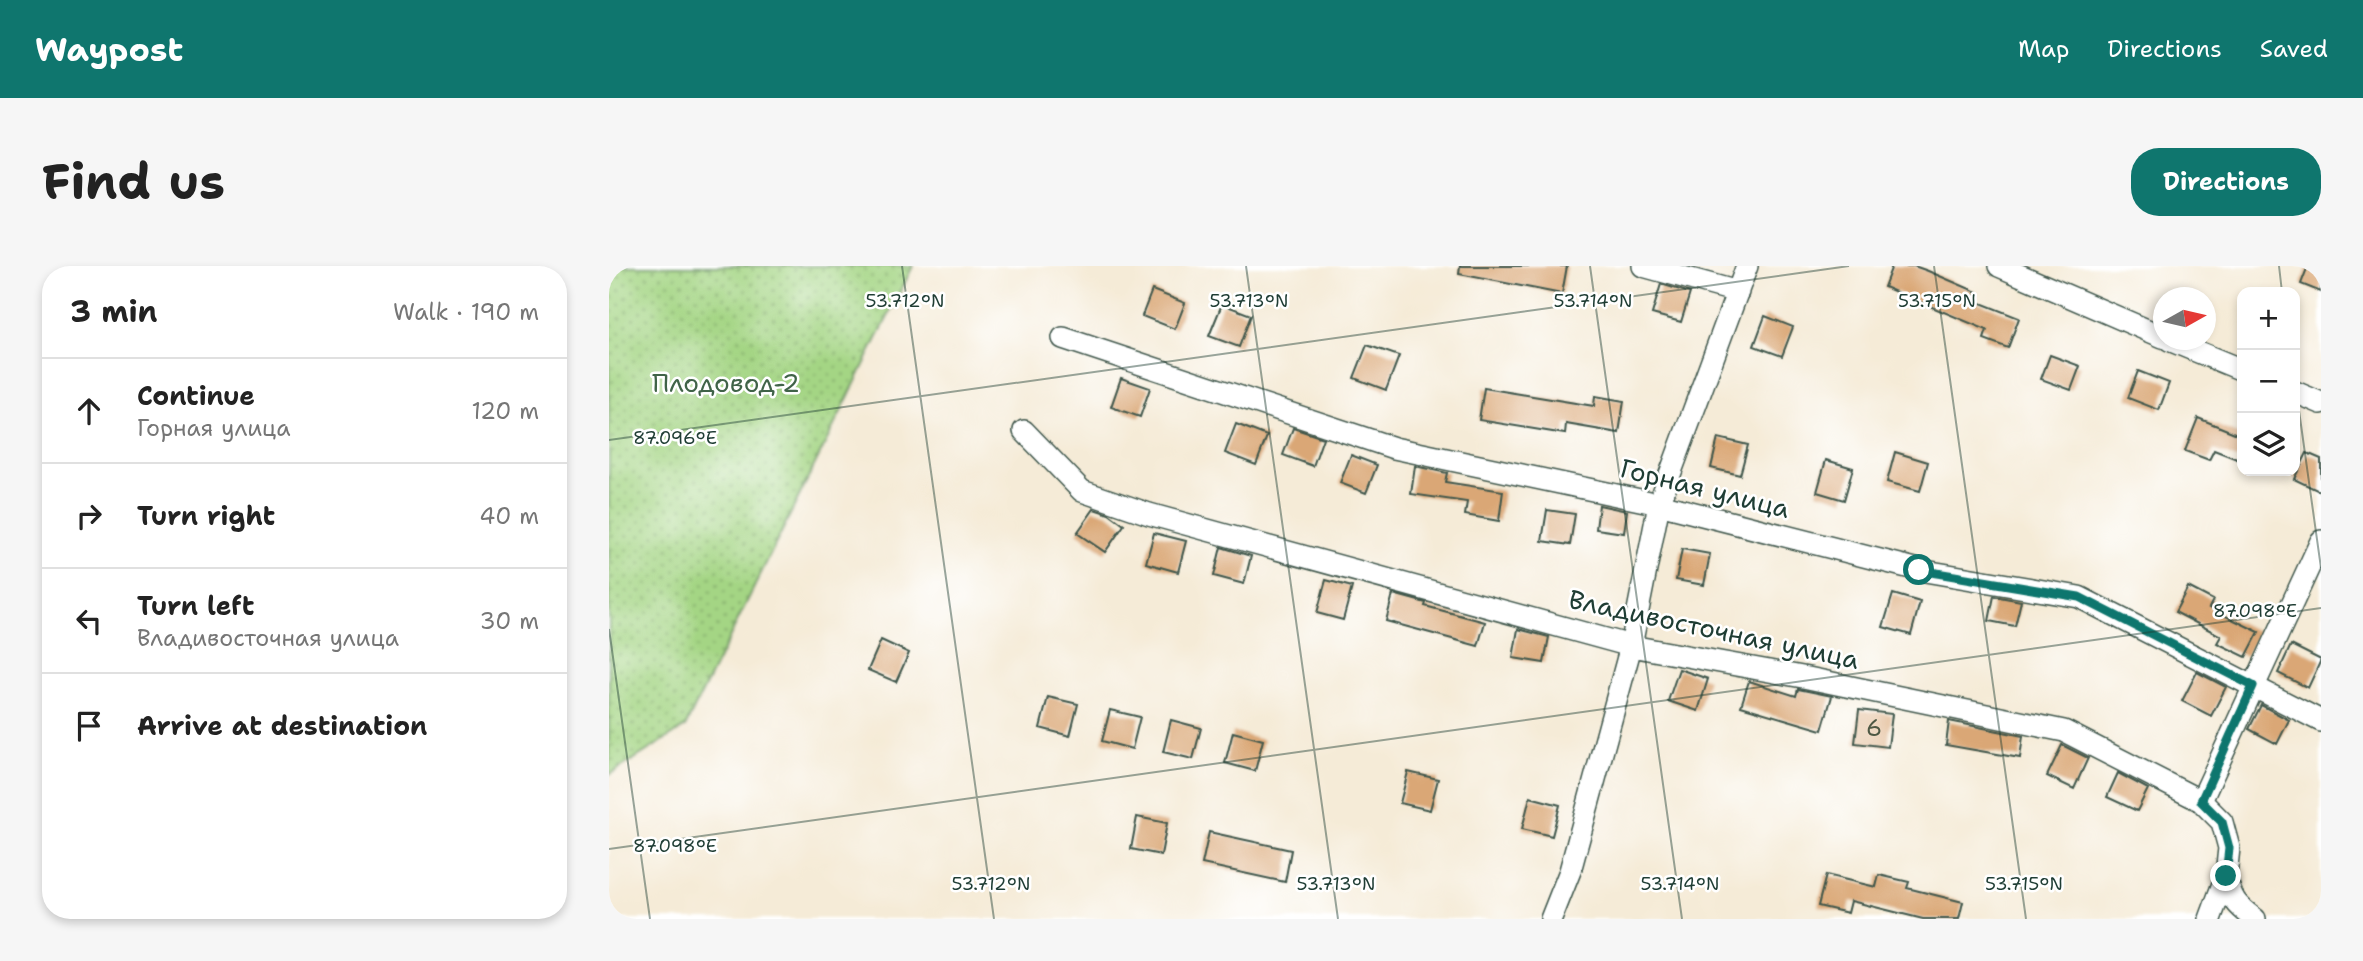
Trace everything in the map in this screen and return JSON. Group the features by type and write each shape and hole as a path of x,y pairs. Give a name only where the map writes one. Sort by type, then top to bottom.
{"street":[{"path":"1643,266 1738,292"},
{"path":"1551,919 1570,872 1631,646 1659,504 1747,266"},
{"path":"1999,266 2153,332"},
{"name":"Горная улица","path":"1063,338 1394,448 1659,504 1919,570 2079,597 2321,721"},
{"path":"2193,350 2237,368"},
{"path":"2300,394 2321,403"},
{"name":"Владивосточная улица","path":"1024,431 1082,491 1149,514 1631,646 1808,678 2064,732 2201,801 2222,822 2229,848 2226,876 2210,919"},
{"path":"2201,801 2321,541"},
{"path":"2226,876 2230,896 2255,919"}],"green space":[{"name":"Плодовод-2","path":"609,266 913,266 685,727 609,775"}],"building":[{"path":"1460,266 1567,266 1562,294 1459,274"},
{"path":"1892,266 1914,266 1928,271 1977,292 1973,300 2019,318 2008,348 1984,339 1987,330 1884,287"},
{"path":"2308,266 2321,266 2321,292 2301,284"},
{"path":"1661,284 1690,293 1681,322 1652,314"},
{"path":"1152,290 1185,303 1175,329 1142,316"},
{"path":"1222,304 1251,315 1239,347 1209,336"},
{"path":"1765,316 1793,327 1782,356 1754,346"},
{"path":"1367,345 1399,356 1386,390 1354,378"},
{"path":"2050,355 2080,366 2071,390 2041,379"},
{"path":"2138,371 2169,383 2159,410 2128,398"},
{"path":"1121,378 1150,388 1140,417 1111,407"},
{"path":"1484,388 1594,406 1595,396 1624,401 1619,433 1566,424 1565,434 1479,420"},
{"path":"2198,418 2237,434 2237,459 2214,450 2209,460 2185,451"},
{"path":"1236,424 1267,436 1256,465 1225,453"},
{"path":"1293,428 1323,438 1313,466 1283,455"},
{"path":"1718,438 1748,445 1740,475 1711,468"},
{"path":"1895,452 1928,462 1920,491 1887,482"},
{"path":"2307,453 2321,459 2321,492 2294,479 2300,476 2300,467"},
{"path":"1351,455 1377,465 1366,493 1340,483"},
{"path":"1826,460 1853,468 1844,500 1817,492"},
{"path":"1415,466 1447,473 1445,482 1503,491 1499,521 1465,515 1467,502 1411,494"},
{"path":"1599,505 1627,511 1624,533 1596,529"},
{"path":"1094,509 1109,514 1124,525 1105,552 1077,533"},
{"path":"1547,510 1575,514 1570,545 1542,541"},
{"path":"1154,533 1186,541 1178,572 1146,563"},
{"path":"1221,547 1251,556 1244,584 1214,576"},
{"path":"1682,549 1710,554 1704,585 1676,580"},
{"path":"1326,580 1352,587 1343,620 1317,613"},
{"path":"2188,587 2213,600 2209,608 2259,632 2246,657 2217,643 2221,636 2175,612"},
{"path":"1393,594 1426,603 1425,606 1485,622 1478,646 1386,621"},
{"path":"1893,594 1920,602 1911,635 1883,627"},
{"path":"1994,596 2021,601 2015,626 1989,621"},
{"path":"1518,629 1549,637 1544,663 1513,658"},
{"path":"881,640 909,653 896,682 868,670"},
{"path":"2291,645 2321,660 2308,688 2278,673"},
{"path":"1679,669 1708,679 1698,711 1668,701"},
{"path":"2197,672 2226,687 2211,716 2182,701"},
{"path":"1749,681 1796,696 1798,689 1832,696 1822,730 1741,706"},
{"path":"1048,697 1078,704 1070,736 1040,728"},
{"path":"2261,705 2289,720 2277,744 2249,729"},
{"path":"1110,710 1140,717 1132,749 1102,741"},
{"path":"1859,710 1892,714 1888,747 1855,743"},
{"path":"1171,720 1201,728 1193,759 1163,752"},
{"path":"1949,721 2023,736 2020,758 1946,745"},
{"path":"1233,732 1263,740 1255,771 1225,763"},
{"path":"2062,745 2088,758 2074,789 2047,776"},
{"path":"1408,772 1438,779 1430,810 1400,803"},
{"path":"2118,773 2148,789 2137,811 2107,797"},
{"path":"1530,797 1560,805 1552,836 1522,829"},
{"path":"1137,817 1167,823 1161,855 1131,849"},
{"path":"1209,832 1291,850 1285,882 1202,864"},
{"path":"1826,875 1876,887 1879,875 1909,882 1907,888 1963,902 1959,919 1923,919 1851,901 1848,913 1818,906"}],"route":[{"path":"1919,570 2079,597 2253,686 2201,801 2222,822 2229,848 2226,876"}]}
